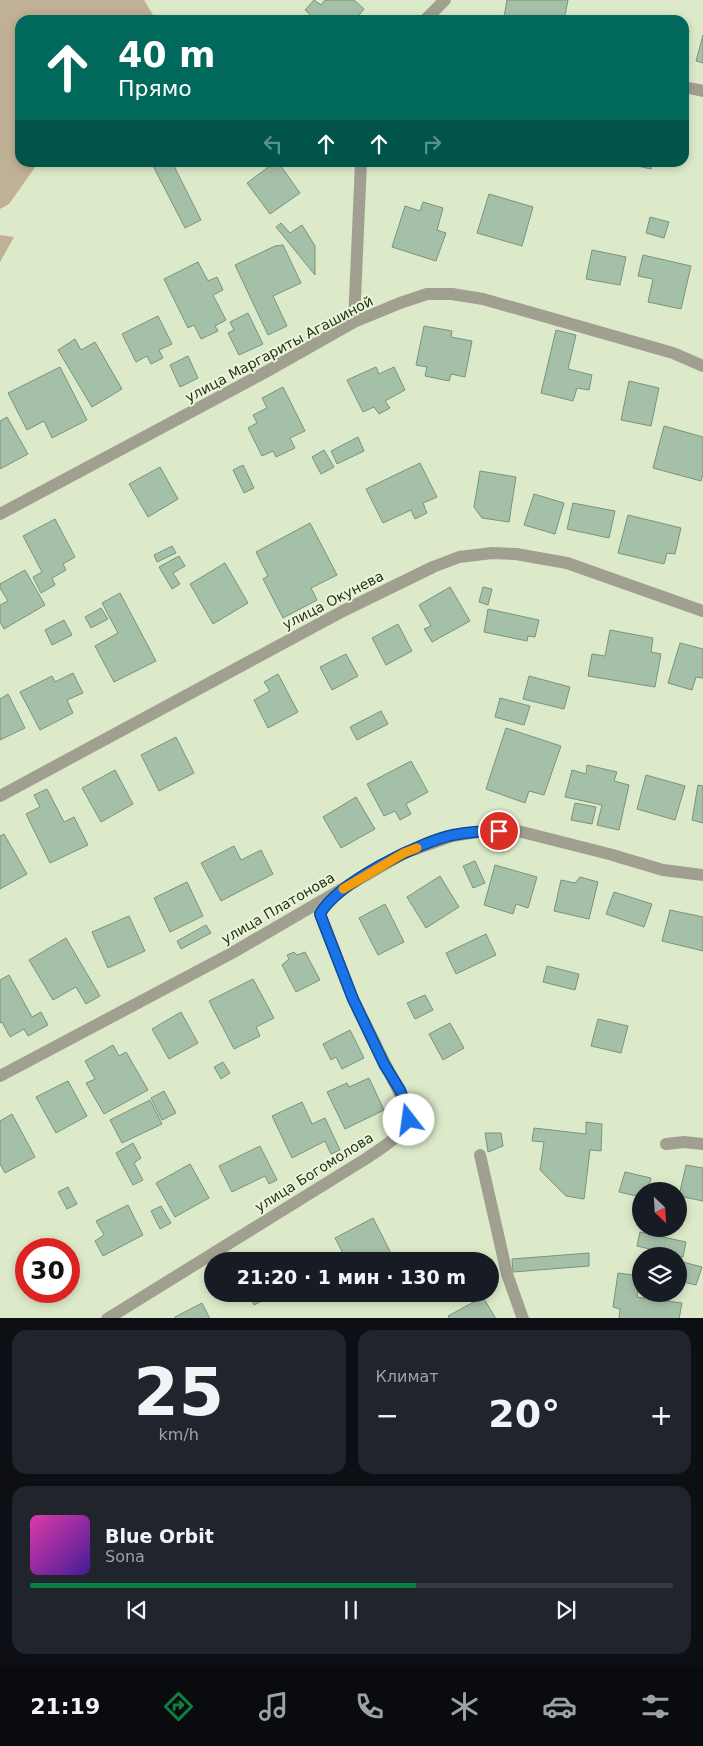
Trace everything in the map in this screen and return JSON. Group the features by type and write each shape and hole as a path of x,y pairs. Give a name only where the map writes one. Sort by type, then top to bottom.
{"street":[{"path":"430,15 445,0"},
{"path":"689,88 703,92"},
{"path":"354,322 361,167"},
{"name":"улица Маргариты Агашиной","path":"0,514 253,379 354,322 426,294 452,294 493,302 673,354 703,366"},
{"name":"улица Окунева","path":"0,796 343,611 432,567 459,557 492,553 566,563 703,611"},
{"name":"улица Платонова","path":"0,1076 258,938 404,853 452,836 484,831 514,830 663,870 703,875"},
{"name":"улица Богомолова","path":"107,1318 367,1158 399,1135 409,1120 408,1110 353,999 320,914 324,907 346,886"},
{"path":"258,938 313,914 325,925"},
{"path":"666,1144 684,1142 703,1144"},
{"path":"480,1155 507,1274 523,1318"}],"shaded area":[{"path":"0,0 144,0 153,15 15,15 15,167 35,167 9,204 0,209"},
{"path":"0,235 14,237 0,262"}],"building":[{"path":"314,0 321,5 325,0 354,0 364,9 359,15 310,15 305,10"},
{"path":"507,0 568,0 565,15 504,15"},
{"path":"703,35 703,63 696,61"},
{"path":"154,167 174,167 201,220 185,228"},
{"path":"268,167 282,167 300,193 270,214 247,183"},
{"path":"489,194 533,207 522,246 477,233"},
{"path":"423,202 443,208 437,230 446,233 436,261 392,247 405,206 420,211"},
{"path":"650,217 669,222 664,238 646,233"},
{"path":"281,223 290,233 302,225 315,246 315,275 276,227"},
{"path":"283,245 301,283 273,296 287,326 268,335 235,265 275,246"},
{"path":"592,250 626,257 620,285 586,279"},
{"path":"643,255 691,266 681,309 648,302 653,279 638,276"},
{"path":"198,262 208,281 217,277 223,290 213,295 226,320 215,326 218,331 201,339 194,325 188,328 164,279"},
{"path":"248,313 263,344 239,355 228,333 234,330 230,322"},
{"path":"158,316 172,344 159,350 163,358 151,364 147,356 136,362 122,334"},
{"path":"424,326 452,331 451,337 472,341 465,377 451,374 449,381 425,376 427,367 416,365"},
{"path":"556,330 576,335 568,369 592,375 589,390 577,388 573,401 541,393"},
{"path":"75,339 81,350 95,342 122,389 92,407 58,350"},
{"path":"188,356 198,378 180,387 170,365"},
{"path":"60,367 87,420 52,438 44,421 27,430 8,393"},
{"path":"376,367 379,374 394,367 405,390 385,401 390,408 379,414 374,407 363,412 347,380"},
{"path":"629,381 659,388 651,426 621,420"},
{"path":"283,387 305,431 290,438 295,448 276,457 273,451 262,456 248,428 257,423 253,415 267,408 262,398"},
{"path":"7,417 28,454 0,469 0,421"},
{"path":"664,426 703,437 703,474 701,481 653,468"},
{"path":"358,437 364,451 337,464 331,451"},
{"path":"324,450 334,467 321,474 312,457"},
{"path":"420,463 437,497 423,503 427,513 415,519 411,510 383,523 366,489"},
{"path":"243,465 254,488 244,493 233,470"},
{"path":"160,467 178,499 148,517 129,484"},
{"path":"480,471 516,477 509,522 482,518 474,507"},
{"path":"534,494 564,503 555,534 524,525"},
{"path":"573,503 615,511 609,538 567,529"},
{"path":"628,515 681,528 675,554 667,553 664,564 618,553"},
{"path":"55,519 75,557 63,564 66,570 52,578 55,585 41,593 33,577 42,572 23,536"},
{"path":"310,523 337,575 311,588 317,600 283,618 263,579 268,576 256,552"},
{"path":"172,546 176,553 157,562 154,555"},
{"path":"179,556 185,566 173,573 180,584 172,589 159,567"},
{"path":"225,563 248,603 213,624 190,584"},
{"path":"25,570 45,605 4,629 0,622 0,605 8,601 0,588 0,584"},
{"path":"450,587 470,621 432,642 424,629 431,626 419,605"},
{"path":"483,587 492,589 488,605 479,602"},
{"path":"120,593 156,661 114,682 95,646 118,633 102,603"},
{"path":"101,608 108,619 91,628 85,617"},
{"path":"488,609 539,620 535,637 528,636 527,641 484,632"},
{"path":"64,620 72,635 52,645 45,630"},
{"path":"398,624 412,651 386,665 372,638"},
{"path":"610,630 653,638 651,652 661,654 655,687 588,676 592,654 605,656"},
{"path":"680,643 703,649 703,678 696,677 692,690 668,683"},
{"path":"346,654 358,676 332,690 320,667"},
{"path":"73,673 83,693 67,700 73,713 40,730 20,692 52,676 55,682"},
{"path":"278,674 298,712 268,728 254,700 270,691 264,682"},
{"path":"529,676 570,687 564,709 523,699"},
{"path":"8,694 25,728 0,740 0,699"},
{"path":"500,698 530,706 524,725 495,717"},
{"path":"381,711 388,724 357,740 350,727"},
{"path":"506,728 561,746 544,795 529,791 525,803 486,789"},
{"path":"176,737 194,773 159,791 141,755"},
{"path":"411,761 428,792 406,804 411,814 400,820 395,811 384,816 367,784"},
{"path":"587,765 617,772 614,781 629,785 619,830 597,825 602,805 565,797 572,770 586,774"},
{"path":"115,770 133,804 101,822 82,788"},
{"path":"646,775 685,786 675,820 637,809"},
{"path":"698,785 703,786 703,823 692,820"},
{"path":"47,789 64,822 74,817 88,845 50,863 26,814 40,807 34,795"},
{"path":"356,797 375,829 341,848 323,817"},
{"path":"575,803 596,807 592,824 571,820"},
{"path":"4,834 27,874 0,889 0,836"},
{"path":"234,846 241,860 261,850 273,874 221,901 201,863"},
{"path":"475,861 485,883 473,888 463,866"},
{"path":"495,865 537,877 528,908 516,904 513,914 484,905"},
{"path":"440,876 459,907 426,928 407,897"},
{"path":"580,877 598,882 589,919 554,911 561,880 575,883"},
{"path":"187,882 203,916 170,932 154,898"},
{"path":"614,892 652,904 644,927 606,914"},
{"path":"385,904 404,942 378,955 359,918"},
{"path":"670,910 703,917 703,951 662,941"},
{"path":"129,916 145,951 108,968 92,932"},
{"path":"206,925 211,933 181,949 177,941"},
{"path":"486,934 496,955 456,974 446,953"},
{"path":"66,938 100,996 86,1004 76,987 53,1000 29,960"},
{"path":"294,952 297,955 305,952 320,980 296,992 282,965 289,959 287,955"},
{"path":"547,966 579,974 575,990 543,982"},
{"path":"9,975 32,1017 41,1012 48,1025 28,1036 24,1029 10,1037 2,1022 0,1023 0,980"},
{"path":"253,979 274,1018 256,1027 260,1036 234,1049 209,1001"},
{"path":"425,995 433,1010 415,1019 407,1003"},
{"path":"181,1012 198,1043 169,1059 152,1029"},
{"path":"598,1019 628,1026 621,1053 591,1046"},
{"path":"450,1023 464,1048 443,1060 429,1034"},
{"path":"350,1030 364,1058 342,1069 336,1057 331,1060 323,1044"},
{"path":"113,1045 119,1056 126,1052 148,1090 104,1114 86,1083 95,1079 85,1061"},
{"path":"223,1062 230,1073 221,1079 214,1067"},
{"path":"369,1078 384,1110 345,1129 327,1092 347,1083 349,1087"},
{"path":"68,1081 87,1116 56,1133 36,1097"},
{"path":"164,1091 176,1113 162,1120 151,1098"},
{"path":"150,1100 162,1124 122,1143 110,1120"},
{"path":"302,1102 312,1124 325,1118 340,1150 331,1154 325,1141 292,1158 272,1116"},
{"path":"12,1114 35,1157 5,1173 0,1164 0,1121"},
{"path":"586,1122 602,1124 601,1151 590,1150 584,1199 566,1196 540,1170 544,1142 532,1141 534,1128 586,1134"},
{"path":"485,1133 501,1133 503,1146 488,1152"},
{"path":"133,1143 141,1158 134,1163 143,1180 133,1185 116,1153"},
{"path":"260,1146 277,1180 269,1184 265,1176 232,1192 219,1166"},
{"path":"190,1164 209,1198 175,1217 156,1183"},
{"path":"686,1165 703,1168 703,1201 688,1198 688,1182 682,1182"},
{"path":"625,1172 651,1178 650,1182 632,1182 632,1195 619,1192"},
{"path":"68,1187 77,1204 67,1209 58,1192"},
{"path":"128,1205 143,1235 103,1256 95,1241 104,1235 96,1221"},
{"path":"161,1206 171,1223 160,1229 151,1211"},
{"path":"373,1218 390,1252 342,1252 335,1238"},
{"path":"639,1238 668,1238 686,1242 685,1247 637,1246"},
{"path":"589,1253 589,1266 513,1272 512,1259"},
{"path":"687,1263 702,1267 696,1285 687,1283"},
{"path":"618,1273 632,1275 632,1302 682,1303 679,1318 619,1318 620,1309 613,1307"},
{"path":"474,1302 486,1302 495,1318 449,1318 448,1316"},
{"path":"202,1303 210,1318 175,1318"}],"slow traffic":[{"path":"343,889 404,853 417,848"}],"route":[{"path":"409,1120 408,1110 400,1090 384,1064 353,999 320,914 324,907 346,886 404,853 452,836 484,831 499,831"}]}
